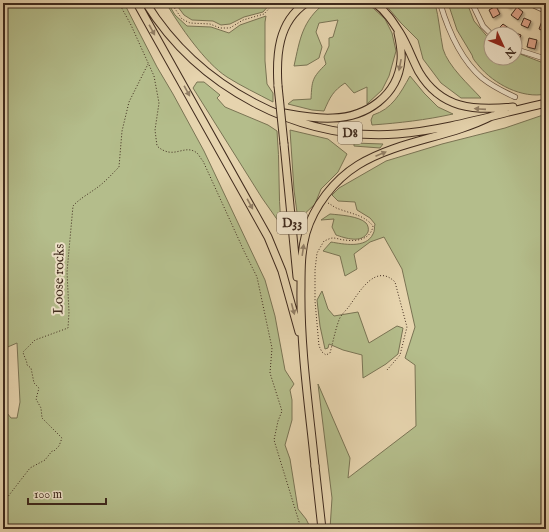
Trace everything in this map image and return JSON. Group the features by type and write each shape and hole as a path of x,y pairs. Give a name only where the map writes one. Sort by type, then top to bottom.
{"main road":[{"path":"137,3 246,197 275,253 289,293 303,346"},
{"name":"D8","path":"146,3 168,34 203,70 234,91 270,110 296,121 316,127 347,132 398,134 433,129 546,103"},
{"name":"D33","path":"306,3 290,18 281,36 278,55 278,86 301,303 303,346 322,529"},
{"path":"375,3 387,13 405,41 419,72 434,90 445,99 457,105 482,109 533,106"},
{"path":"270,110 297,115 334,118 349,117 372,107 383,99 397,79 400,68 401,49 396,27"},
{"path":"301,303 301,265 309,224 322,200 345,174 358,165 390,150 463,129 492,116"}],"street":[{"path":"440,3 454,41 468,63 482,78 498,89 515,97"},
{"path":"472,3 483,26"},
{"path":"531,3 546,11"},
{"path":"523,52 546,59"}],"path":[{"path":"119,3 131,25 154,76 158,103 155,130 157,146 163,152 171,153 189,150 197,153 203,162 257,277 272,348 270,373 282,411 274,440 300,529"},
{"path":"171,3 182,19 190,23 210,24 220,28 230,28 243,20 264,14 274,3"},
{"name":"Loose rocks","path":"3,502 30,468 44,460 52,451 60,446 62,438 42,418 41,408 36,399 39,388 34,382 31,368 27,366 27,361 23,352 35,340 68,328 69,312 67,272 73,206 77,201 83,199 100,186 119,167 122,131 129,102 148,63"},
{"path":"322,200 339,209 359,215 369,221 373,226 372,232 360,240 332,238 324,241 317,253 315,301 319,346 322,352 326,355 330,353 340,318 362,287 370,279 383,275 392,278 396,282 407,327 400,355 387,370"}],"green space":[{"path":"3,3 124,3 157,67 204,151 265,280 275,316 285,370 294,384 290,390 292,400 292,420 285,445 290,459 298,509 306,519 311,529 3,529 3,408 11,418 17,418 20,402 17,343 3,349"},
{"path":"166,3 168,3 175,15 187,26 211,27 229,33 240,25 266,16 265,61 267,84 273,93 273,102 238,84 210,63 193,43"},
{"path":"175,3 271,3 263,12 244,17 230,24 221,25 213,21 192,20 184,15"},
{"path":"325,3 363,3 373,8 385,19 392,33 396,51 389,76 382,90 367,104 367,87 354,93 345,83 332,95 324,111 312,110 288,104 293,100 311,99 315,76 326,64 324,57 329,46 329,38 333,37 338,20 319,23 316,32 322,47 319,58 307,65 294,66 303,31 311,17"},
{"path":"384,3 435,3 443,49 449,62 481,98 461,98 441,83 423,59 418,40"},
{"path":"448,3 467,3 474,21 483,32 483,66 523,66 523,55 546,64 546,94 537,95 518,92 509,89 492,79 474,60 457,30"},
{"path":"410,76 438,107 453,114 412,121 372,125 371,120 373,115 385,109 395,100"},
{"path":"197,82 204,82 220,95 217,98 225,107 268,125 277,131 281,225 262,198 193,88"},
{"path":"546,114 546,529 330,529 332,498 318,384 350,458 348,478 416,426 415,365 405,358 415,327 402,269 384,237 370,242 354,254 357,269 345,276 340,256 323,251 331,242 342,244 360,244 365,242 370,239 373,234 375,224 370,218 357,210 355,202 338,201 332,195 339,188 386,161 442,144 505,128"},
{"path":"290,130 328,139 347,154 338,172 321,189 315,204 298,220 294,190"},
{"path":"354,143 383,144 380,148 354,146"},
{"path":"330,214 349,216 359,219 366,223 368,232 365,236 358,239 348,239 336,235 332,227 334,219 321,220"},
{"path":"322,291 328,309 334,316 358,312 369,343 397,326 403,328 398,354 386,364 363,378 362,355 343,350 329,344 328,348 325,349 320,326 317,300"}],"building":[{"path":"504,3 514,3 509,8"},
{"path":"496,6 500,14 493,18 489,10"},
{"path":"517,7 523,12 518,20 511,15"},
{"path":"524,18 531,21 528,28 521,25"},
{"path":"542,21 546,22 546,32 539,29"},
{"path":"529,38 537,40 535,49 527,47"}]}
